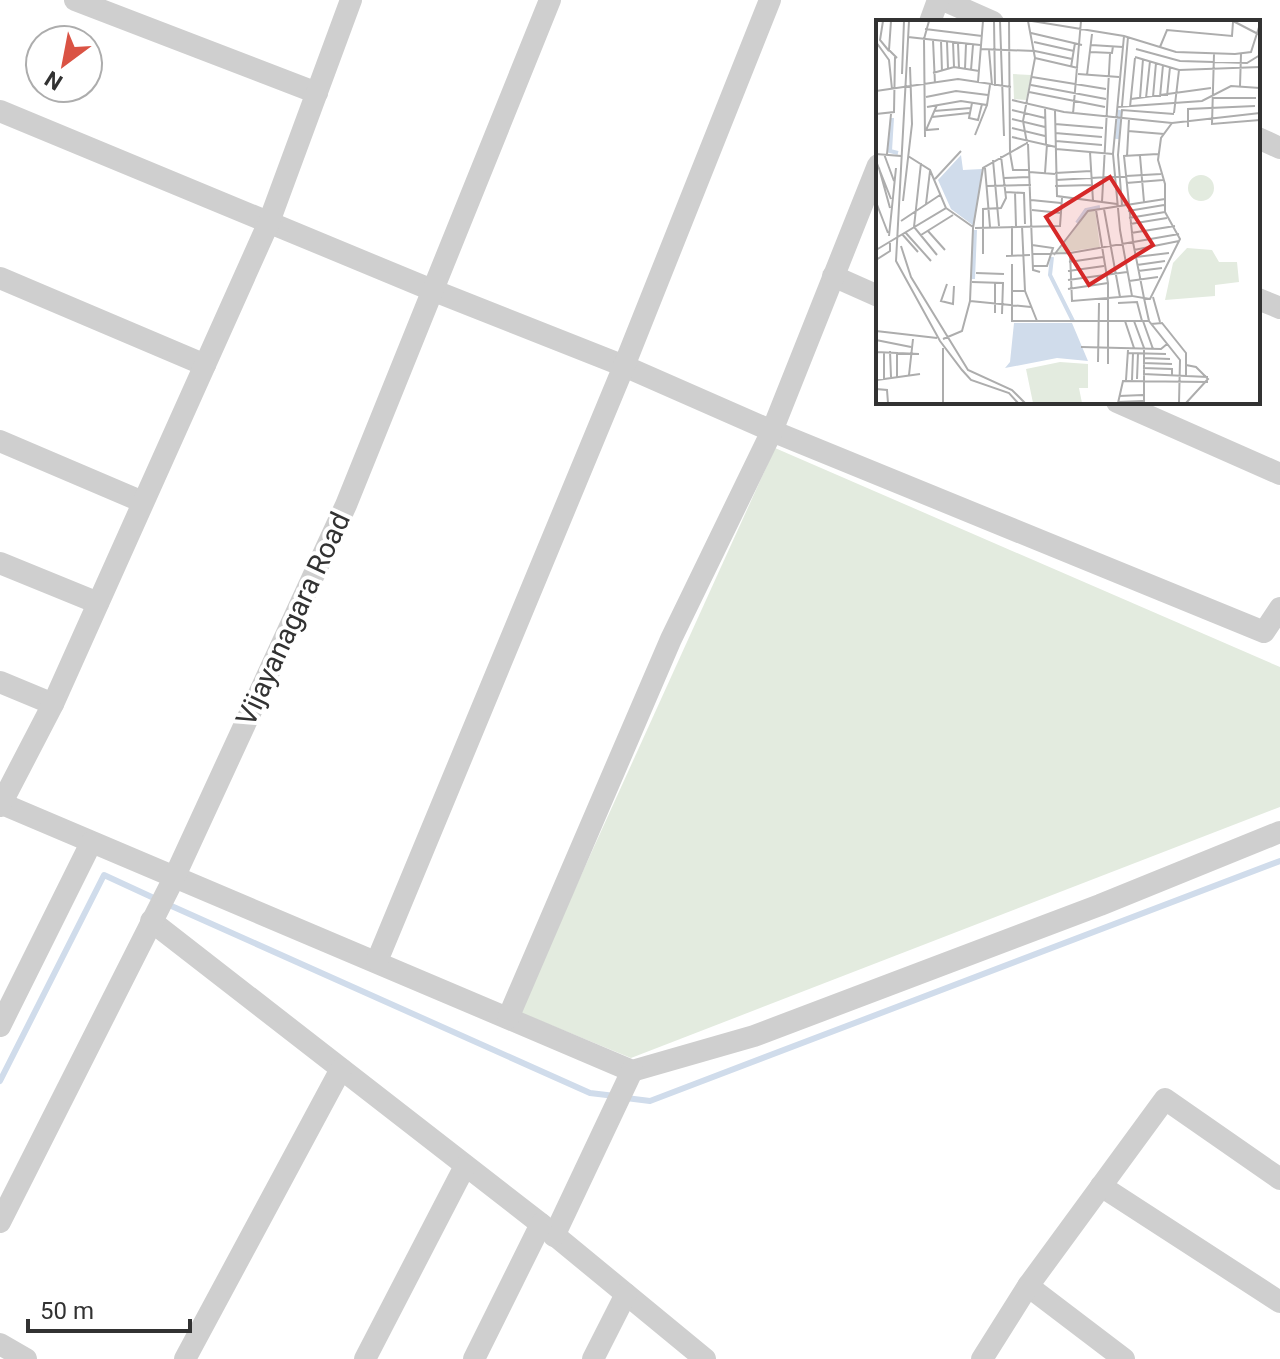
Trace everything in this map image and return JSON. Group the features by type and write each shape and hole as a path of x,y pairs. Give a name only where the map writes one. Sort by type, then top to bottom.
{"street":[{"path":"75,0 317,93"},
{"path":"351,0 269,222 53,704 0,804 632,1071 754,1036 1100,905 1280,832"},
{"name":"Vijayanagara Road","path":"0,1222 174,878 346,505 550,0"},
{"path":"377,961 624,366 770,0"},
{"path":"931,20 940,0 988,20"},
{"path":"0,111 1272,635 1280,608"},
{"path":"1260,139 1280,148"},
{"path":"508,1018 671,639 772,431 876,170"},
{"path":"833,276 876,295"},
{"path":"0,278 205,365"},
{"path":"1260,300 1280,308"},
{"path":"1122,404 1280,474"},
{"path":"0,441 143,502"},
{"path":"0,563 98,603"},
{"path":"0,682 53,704"},
{"path":"0,1026 91,843"},
{"path":"151,921 547,1230 705,1359"},
{"path":"185,1359 341,1069"},
{"path":"474,1359 632,1071"},
{"path":"982,1359 1028,1286 1165,1099 1280,1179"},
{"path":"365,1359 465,1166"},
{"path":"1101,1186 1280,1302"},
{"path":"1028,1286 1124,1359"},
{"path":"593,1359 626,1294"},
{"path":"0,1344 26,1359"}],"shaded area":[{"path":"775,448 1280,667 1280,807 631,1058 519,1012"}],"waterway":[{"path":"626,1098 650,1101 1280,861"},
{"path":"0,1081 104,875 156,899"},
{"path":"167,904 590,1093 615,1096"}]}
